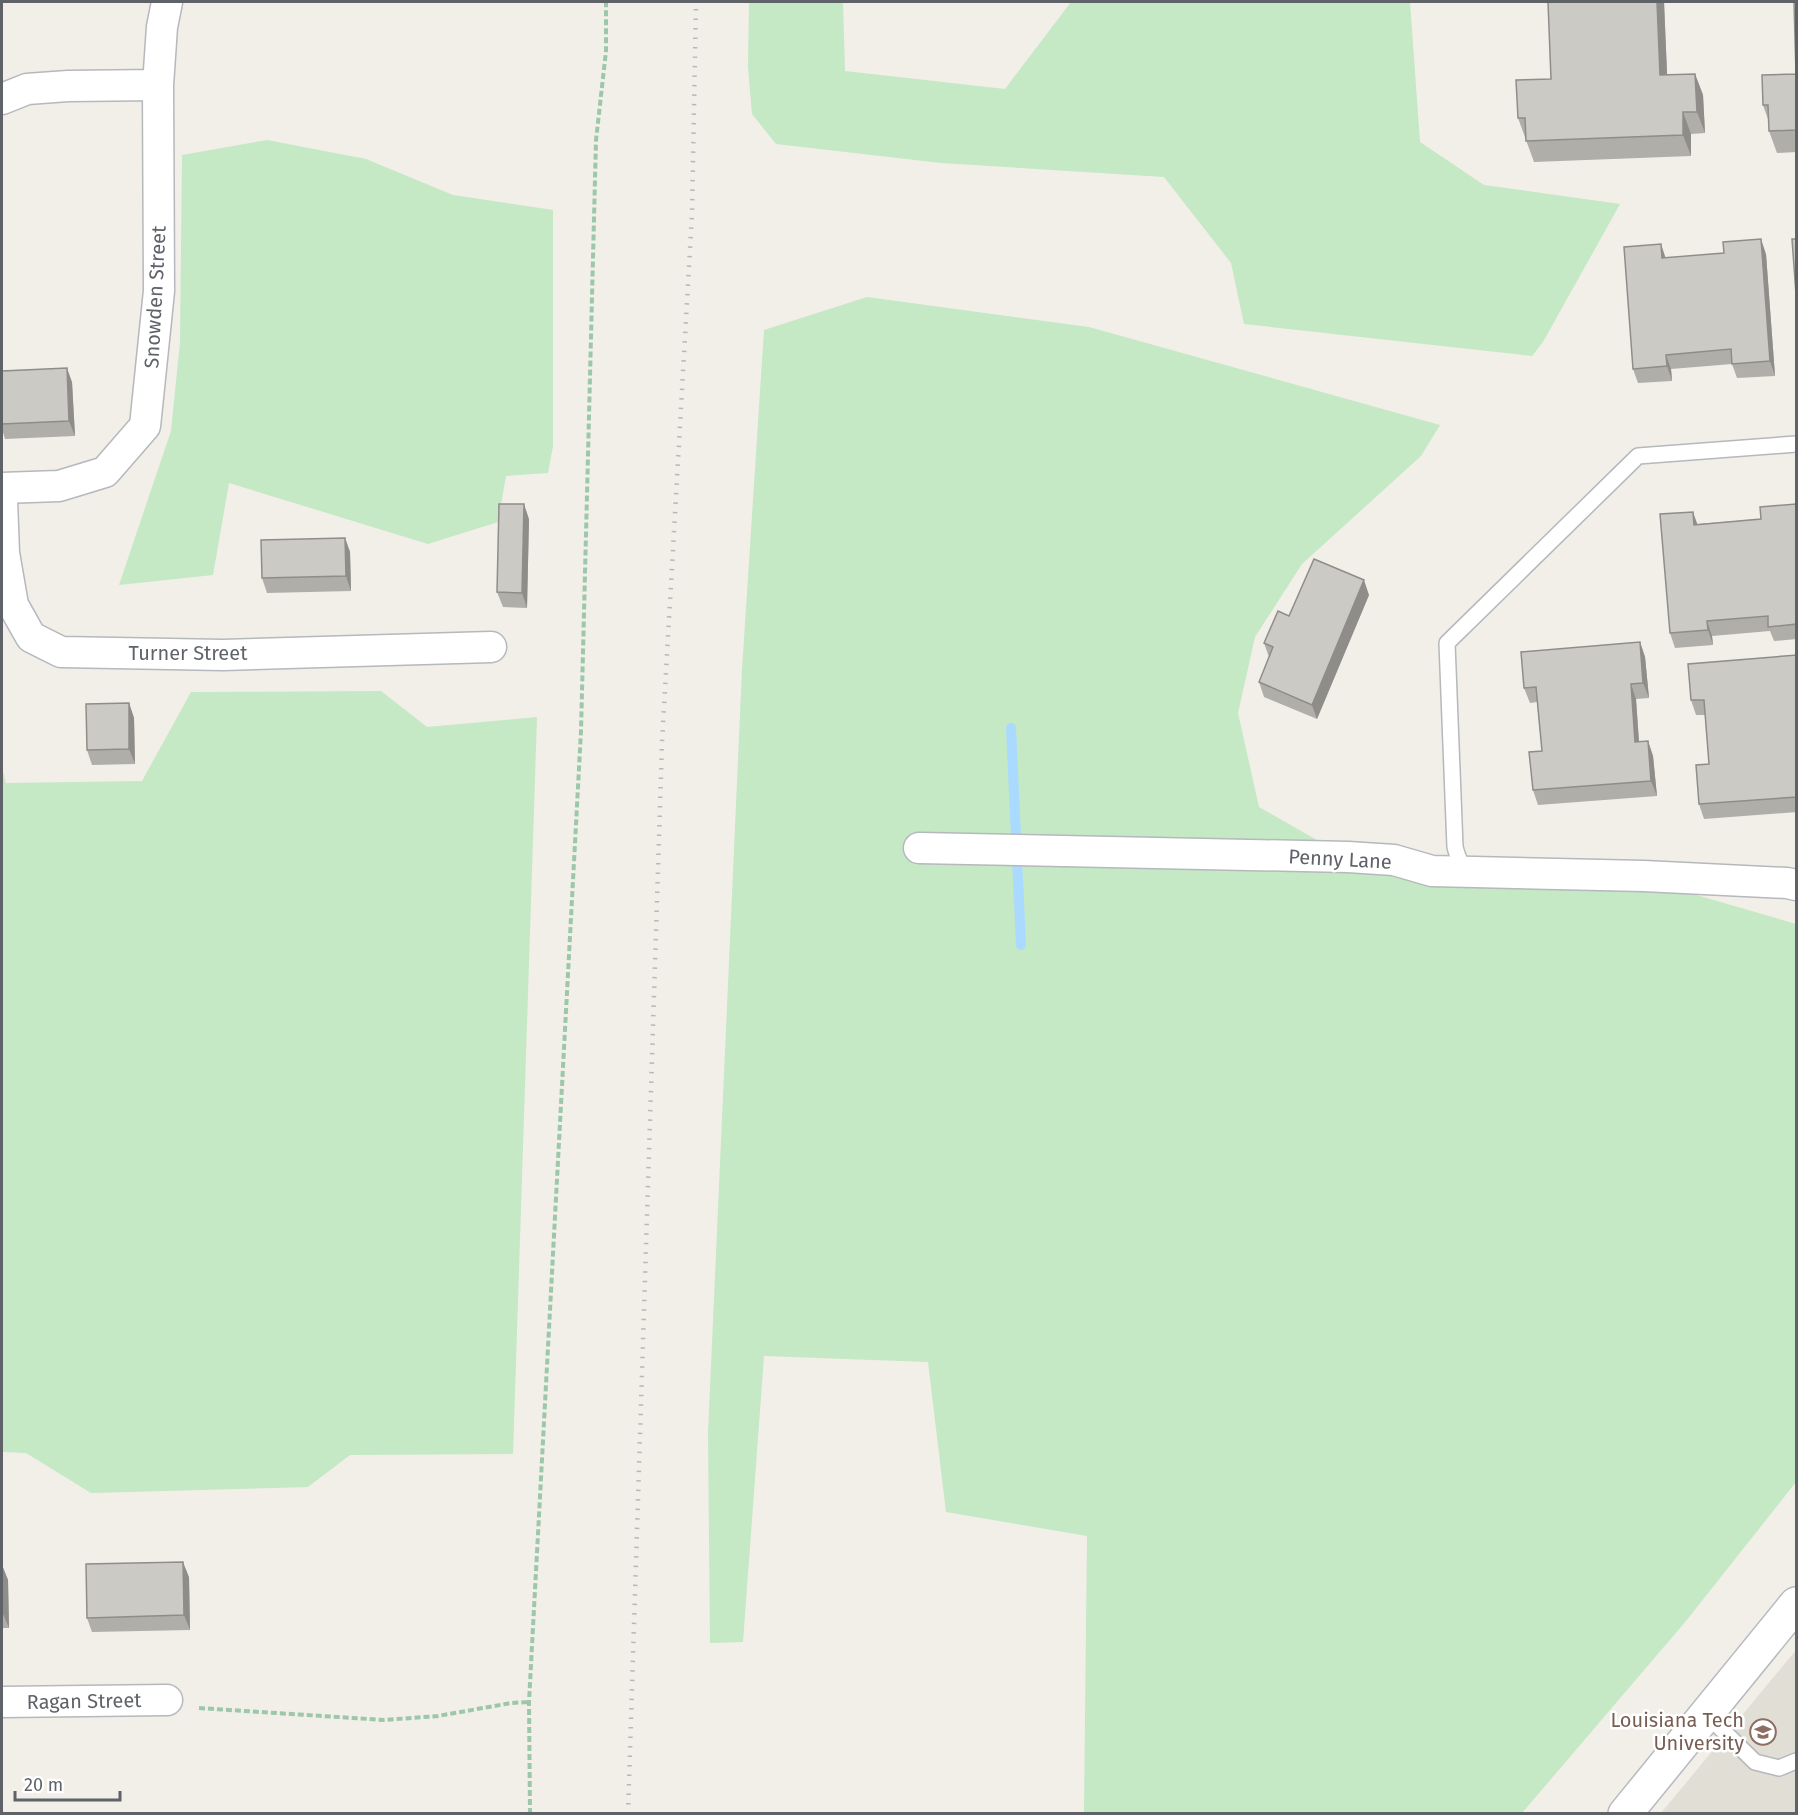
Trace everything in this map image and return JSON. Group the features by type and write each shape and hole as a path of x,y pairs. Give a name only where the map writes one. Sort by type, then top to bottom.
{"main road":[{"path":"1625,1814 1797,1604"}],"street":[{"name":"Snowden Street","path":"2,488 59,486 105,472 145,426 159,291 158,86 162,27 167,2"},
{"path":"2,99 27,89 68,86 158,86"},
{"name":"Turner Street","path":"2,500 4,553 13,605 31,637 61,652 223,655 491,647"},
{"name":"Penny Lane","path":"919,848 1348,857 1394,860 1432,871 1644,876 1786,882 1797,885"},
{"name":"Ragan Street","path":"2,1702 167,1700"}],"lane":[{"path":"1472,872 1464,868 1459,861 1455,847 1447,644 1638,456 1797,444"},
{"path":"1706,1714 1755,1762 1779,1768 1797,1761"}],"path":[{"path":"530,1814 529,1702 580,731 596,140 606,51 606,2"},
{"path":"167,1700 201,1708 325,1714 384,1720 438,1716 529,1702"}],"shaded area":[{"name":"Louisiana Tech University","path":"1796,1650 1796,1813 1661,1813"}],"green space":[{"path":"749,2 843,2 845,71 1005,89 1071,2 1410,2 1420,142 1484,185 1620,204 1543,342 1532,356 1244,324 1231,263 1164,177 941,163 776,144 752,114 748,67"},
{"path":"267,140 366,159 453,195 553,210 553,446 548,473 506,476 498,522 428,544 229,483 213,575 119,585 171,431 180,342 182,155"},
{"path":"867,297 1089,327 1440,425 1421,456 1302,564 1255,637 1238,713 1259,807 1343,855 1669,887 1796,924 1796,1482 1686,1621 1522,1813 1084,1813 1087,1536 946,1512 928,1362 764,1356 743,1642 710,1643 708,1433 742,670 764,330"},
{"path":"381,691 427,727 537,717 513,1454 350,1455 308,1487 91,1493 26,1453 2,1452 2,768 6,783 142,781 191,692"}],"building":[{"path":"1548,2 1657,2 1660,75 1695,74 1697,112 1683,112 1683,135 1526,141 1525,118 1518,118 1516,80 1551,79"},
{"path":"1794,2 1797,2 1797,130 1769,131 1768,105 1763,105 1762,75 1796,74"},
{"path":"1761,239 1770,361 1732,364 1731,349 1666,355 1667,366 1633,369 1624,247 1661,244 1662,258 1724,253 1723,242"},
{"path":"1792,239 1797,239 1797,308"},
{"path":"67,368 69,421 2,424 2,371"},
{"path":"499,504 524,504 522,593 497,592"},
{"path":"1796,504 1797,624 1768,627 1768,616 1707,621 1708,630 1670,633 1660,514 1693,512 1694,525 1761,519 1760,507"},
{"path":"345,538 346,576 262,578 261,540"},
{"path":"1314,559 1364,580 1312,705 1259,682 1273,647 1264,643 1278,611 1289,616"},
{"path":"1640,642 1643,683 1631,684 1635,742 1648,741 1651,781 1533,790 1529,752 1542,751 1536,687 1524,688 1521,652"},
{"path":"1797,655 1797,797 1699,804 1696,765 1709,764 1704,700 1691,700 1688,664"},
{"path":"129,703 129,749 87,750 86,704"},
{"path":"183,1562 184,1615 87,1618 86,1564"},
{"path":"2,1565 3,1614 2,1614"}],"waterway":[{"path":"1011,728 1021,945"}],"railway":[{"path":"628,1814 662,743 692,214 696,2"}],"place":[{"name":"Louisiana Tech University","path":"1763,1732"}]}
